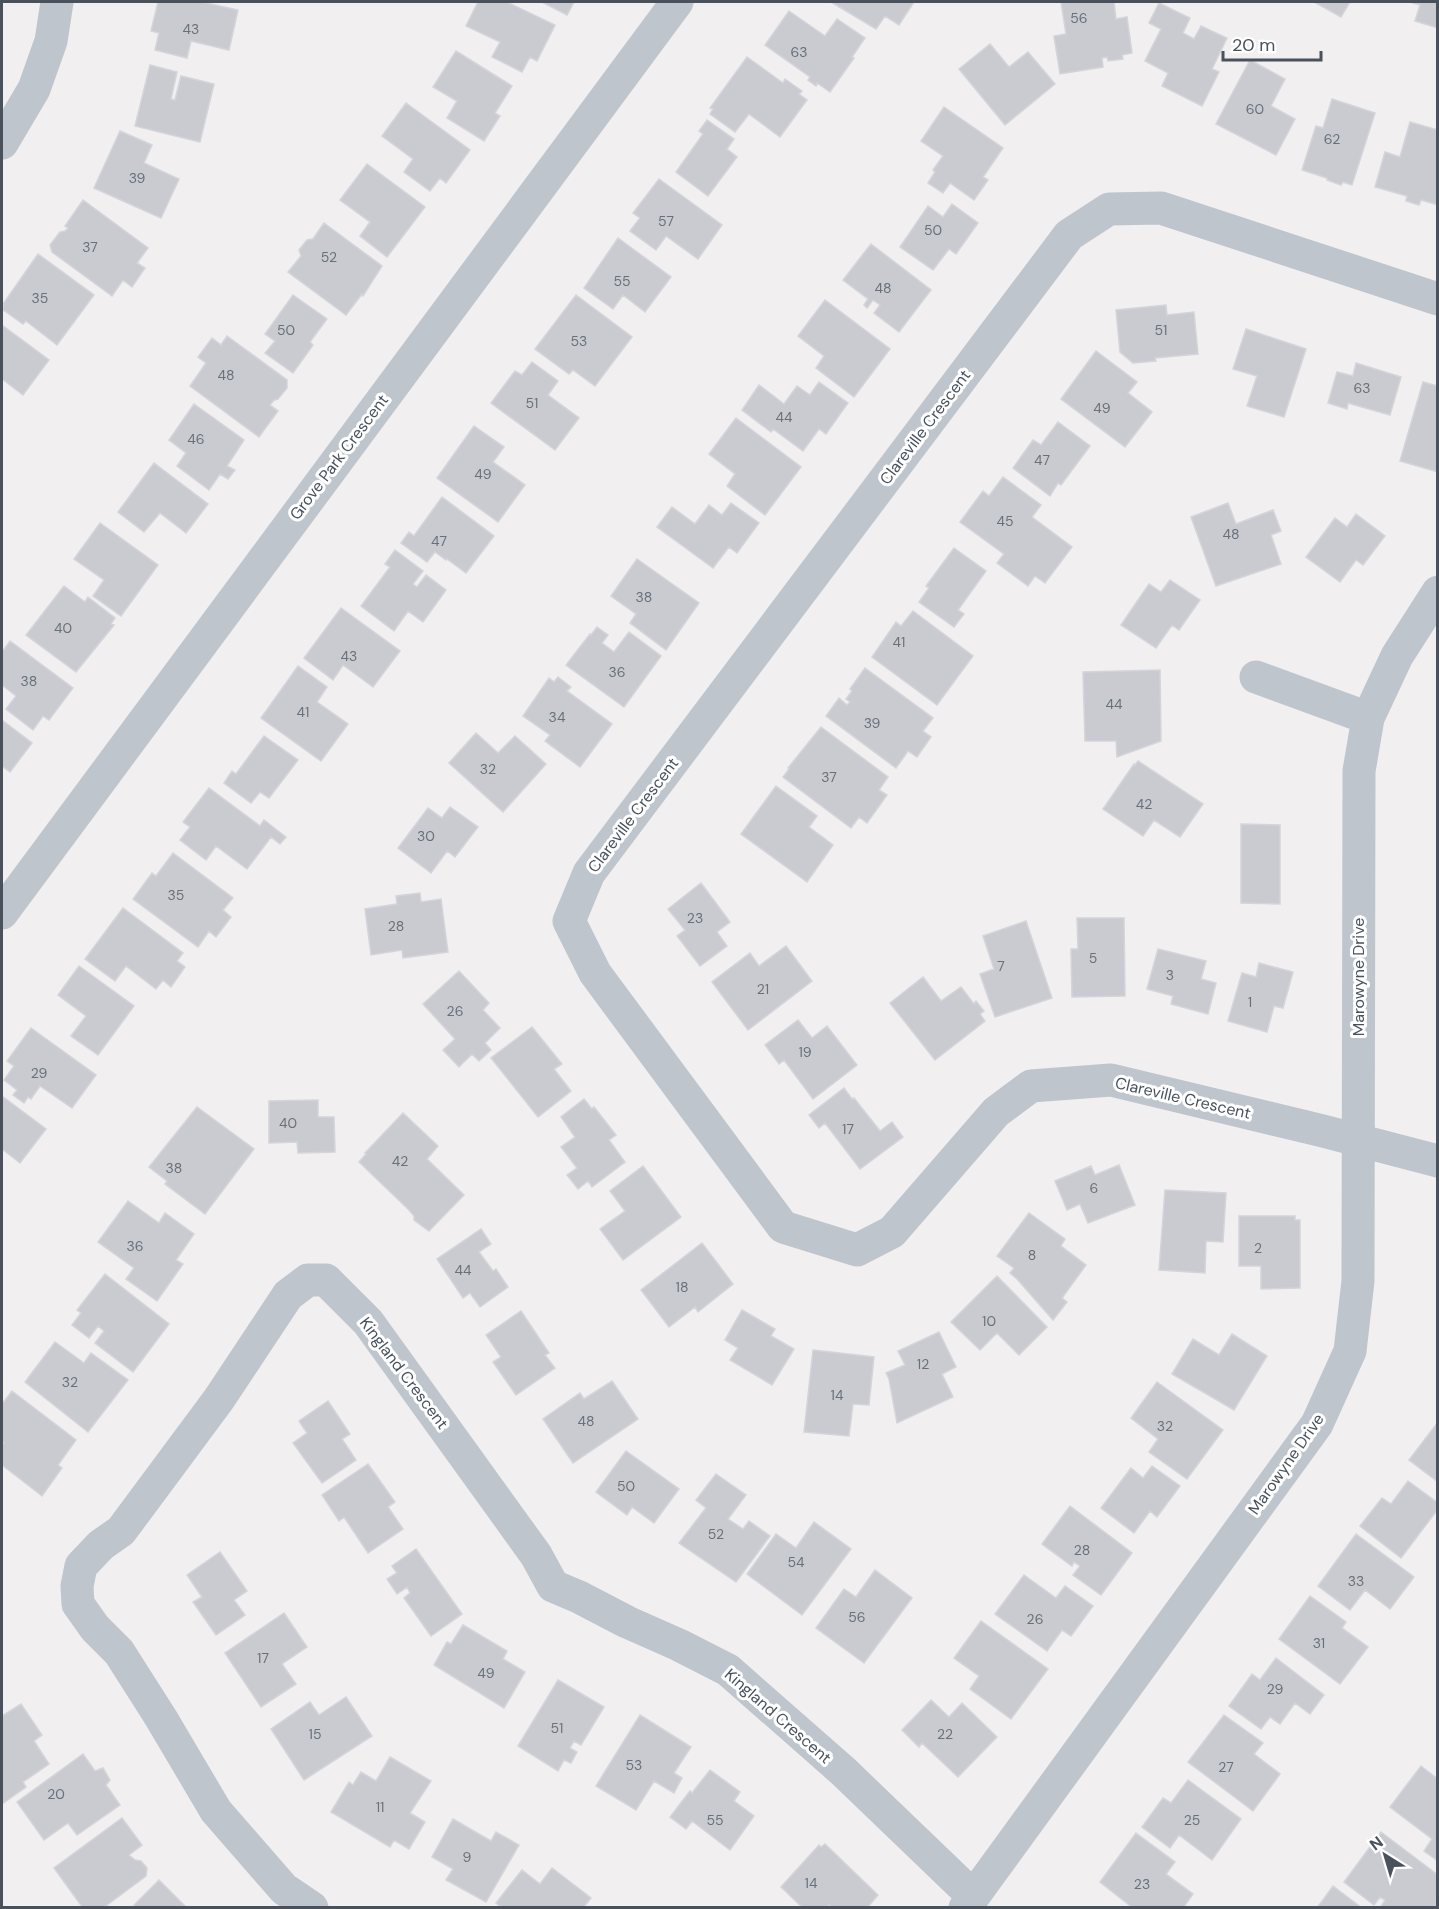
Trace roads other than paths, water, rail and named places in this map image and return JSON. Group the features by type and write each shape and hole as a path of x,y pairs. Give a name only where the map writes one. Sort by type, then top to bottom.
{"street":[{"path":"2,143 34,89 51,41 57,2"},
{"name":"Grove Park Crescent","path":"2,913 677,2"},
{"name":"Clareville Crescent","path":"1437,299 1161,208 1109,210 1069,235 588,873 569,921 595,973 783,1227 857,1250 892,1232 996,1112 1031,1086 1111,1080 1437,1161"},
{"name":"Marowyne Drive","path":"969,1902 1317,1424 1350,1351 1358,1281 1359,781 1368,718 1397,656 1437,592"},
{"path":"1256,677 1368,718"},
{"name":"Kingland Crescent","path":"312,1908 284,1888 216,1811 119,1652 95,1628 78,1604 77,1586 81,1566 101,1545 121,1531 219,1399 288,1295 308,1280 326,1280 368,1322 536,1555 553,1586 728,1670 844,1772 969,1902"}]}
